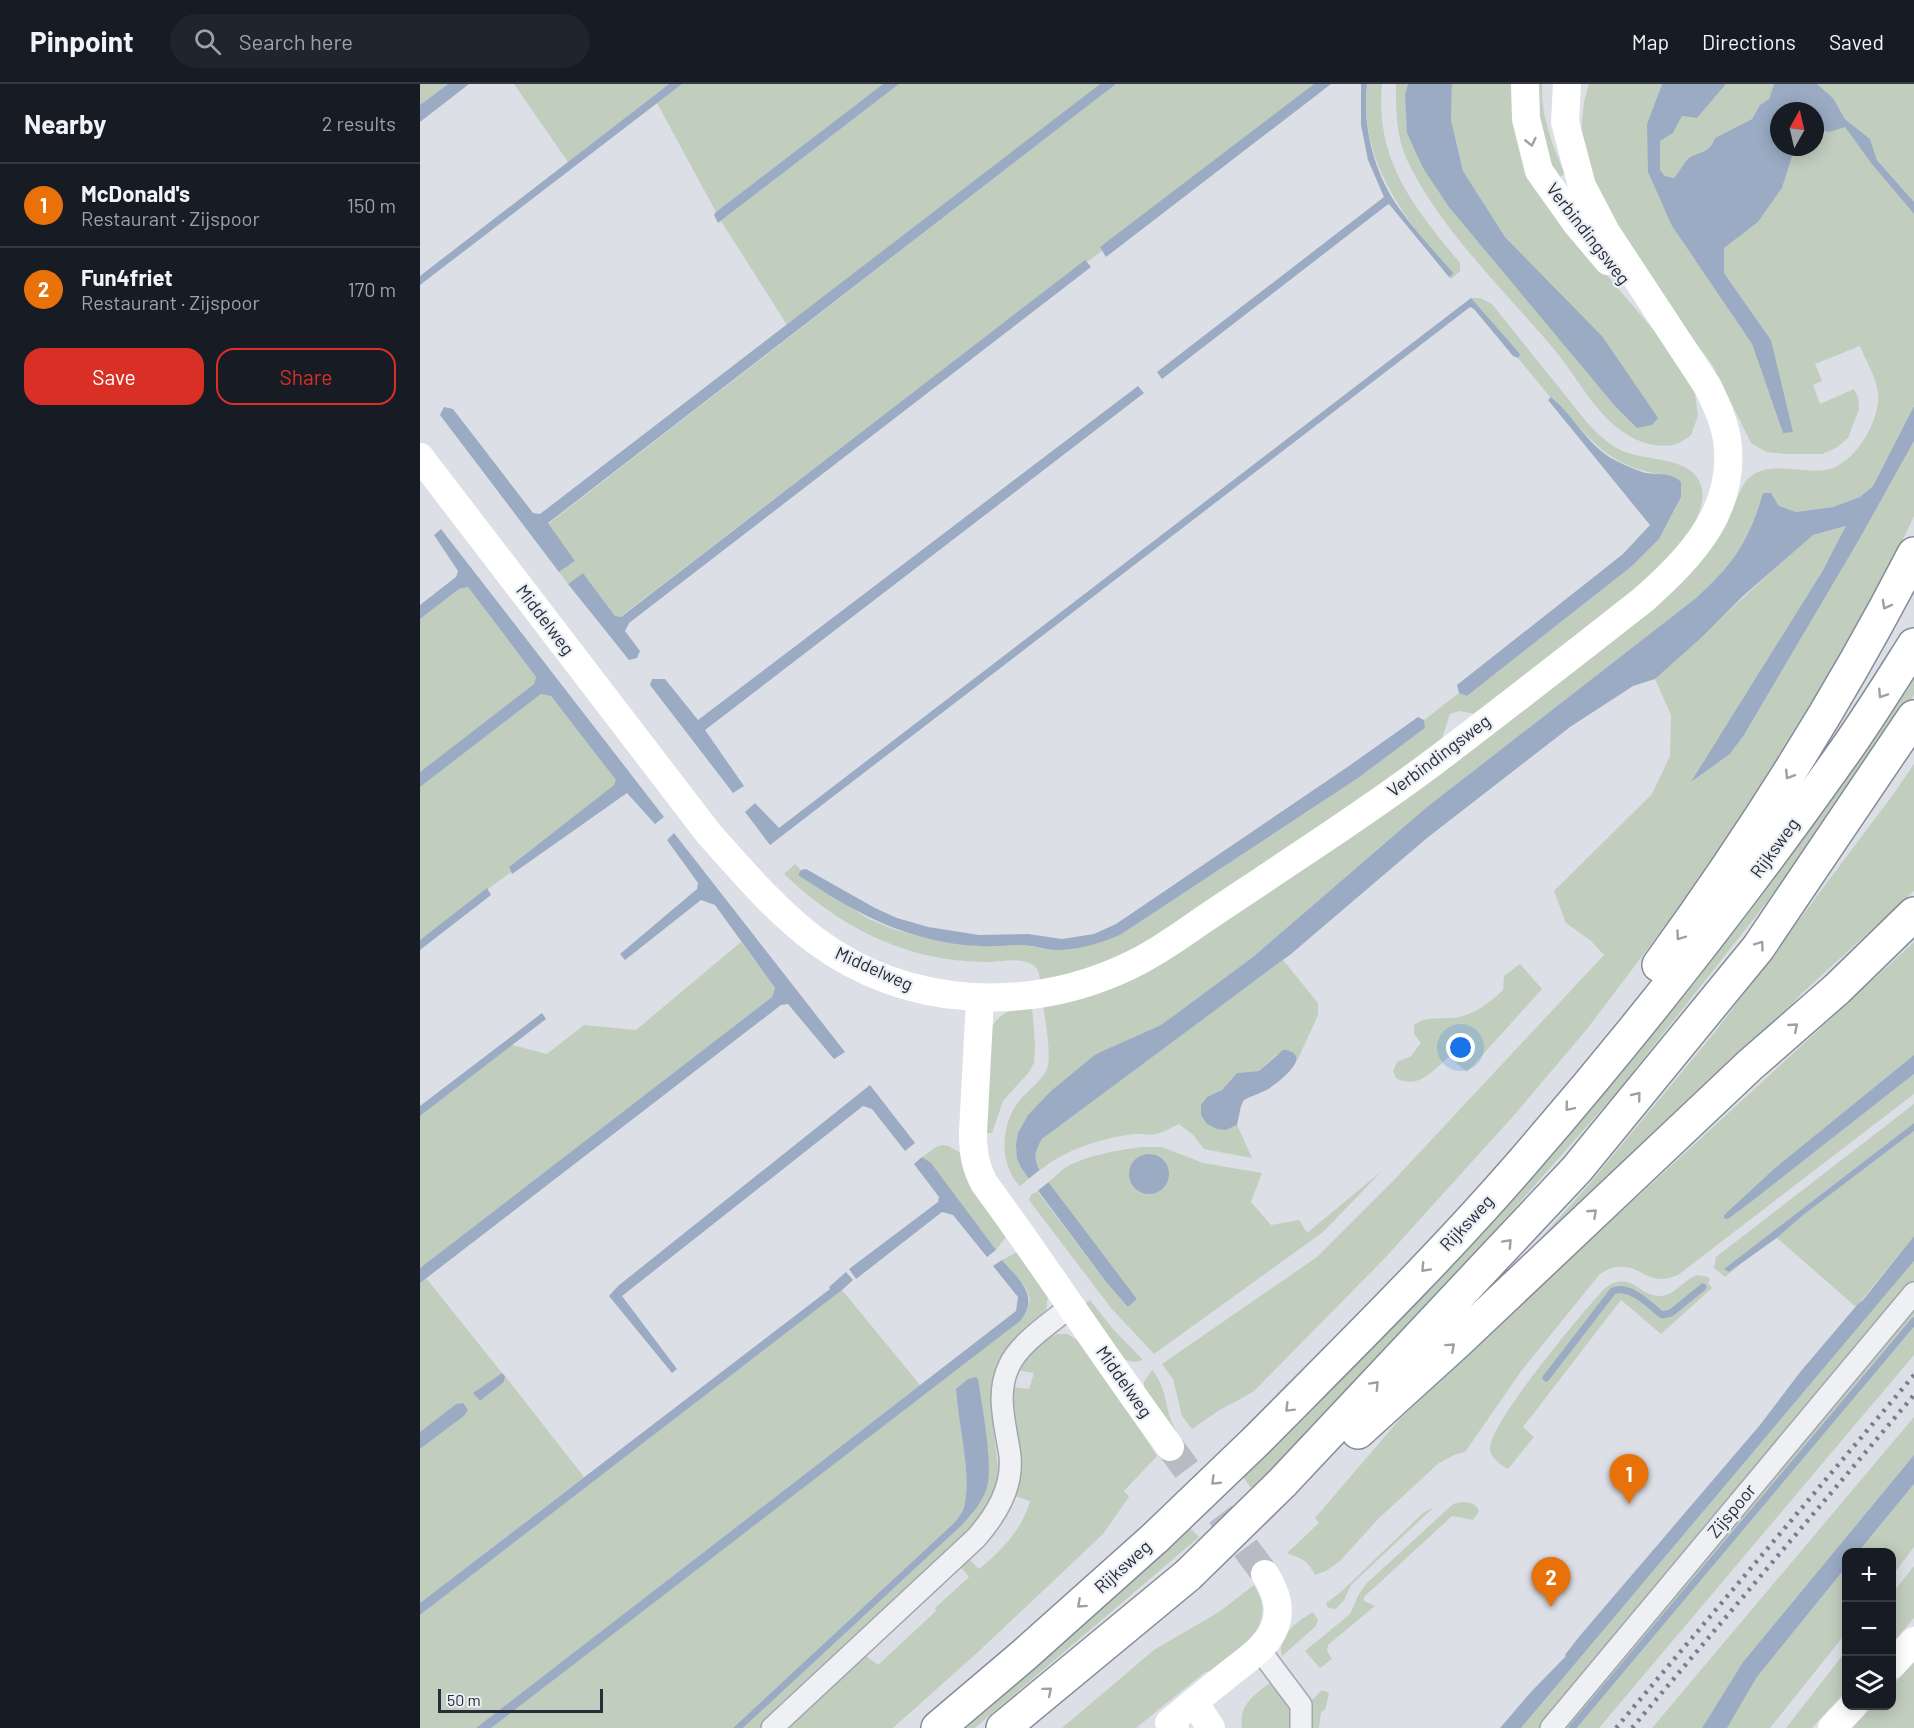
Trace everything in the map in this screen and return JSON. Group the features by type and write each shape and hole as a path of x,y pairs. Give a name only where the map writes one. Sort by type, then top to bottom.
{"highway":[{"path":"1606,1062 1617,1022 1760,822 1821,724 1914,554"},
{"name":"Rijksweg","path":"938,1728 1156,1537 1257,1440 1400,1295 1521,1164 1730,909 1842,756 1914,645"},
{"path":"1003,1728 1188,1575 1306,1458 1577,1169 1758,948 1914,717"},
{"path":"1306,1458 1346,1443 1466,1334 1750,1065 1837,989 1914,914"}],"street":[{"name":"Verbindingsweg","path":"1525,84 1526,119 1539,171 1576,223 1695,365"},
{"name":"Verbindingsweg","path":"980,999 1020,997 1074,987 1106,976 1149,955 1434,762 1643,600 1695,550 1711,524 1723,497 1728,473 1726,438 1720,414 1695,365 1606,232 1582,186 1565,122 1568,84"},
{"name":"Middelweg","path":"420,457 710,834 748,879 782,912 816,941 851,963 898,983 935,993 980,999 973,1133 973,1155 976,1168 984,1183 1170,1447"},
{"name":"Zijspoor","path":"1551,1728 1914,1293"},
{"path":"772,1728 968,1546 991,1521 1004,1498 1008,1476 1010,1458 1002,1405 1003,1382 1009,1365 1017,1353 1071,1306"},
{"path":"1169,1726 1194,1702 1259,1649 1273,1632 1278,1608 1275,1589 1265,1574"},
{"path":"1896,1661 1914,1641"},
{"path":"1259,1649 1301,1705 1301,1728"},
{"path":"1194,1702 1211,1728"},
{"path":"1832,1728 1849,1710"}],"green space":[{"path":"420,84 448,84 420,105"},
{"path":"514,84 669,84 568,162"},
{"path":"682,84 883,84 716,212 657,103"},
{"path":"899,84 1100,84 787,325 721,221"},
{"path":"1116,84 1314,84 1101,247 1103,250 1086,263 1084,261 620,617 615,616 583,573 568,584 559,572 575,561 548,524"},
{"path":"1367,84 1382,84 1381,112 1385,137 1391,160 1401,181 1427,222 1460,263 1460,271 1451,279 1402,210 1378,164 1370,139 1366,113"},
{"path":"1396,84 1408,84 1405,94 1423,168 1602,336 1505,237 1463,171 1451,120 1452,84 1514,84 1571,233 1656,333 1695,394 1698,416 1691,435 1670,445 1645,443 1617,427 1598,408 1557,353 1456,237 1421,187 1403,151 1397,113"},
{"path":"1533,84 1542,84 1545,119 1565,174 1554,180"},
{"path":"1589,84 1662,84 1647,124 1672,226 1752,344 1783,433 1771,340 1724,273 1723,248 1758,222 1782,188 1792,156 1824,156 1824,130 1845,127 1871,163 1914,214 1914,406 1873,486 1860,497 1833,507 1796,512 1779,506 1771,493 1763,493 1752,526 1738,551 1730,563 1696,598 1427,807 1253,957 1161,1025 1096,1054 1021,1168 1029,1179 1020,1186 1008,1166 1004,1144 1008,1121 1013,1110 1047,1069 1048,1046 1043,1004 1057,1002 1680,584 1703,559 1718,538 1749,478 1766,470 1816,471 1835,467 1855,452 1870,429 1878,404 1878,393 1860,346 1815,364 1822,381 1813,385 1820,404 1854,389 1858,397 1859,409 1848,438 1836,448 1822,454 1766,452 1751,443 1713,366 1639,266 1600,206 1581,131 1584,102"},
{"path":"1726,84 1774,84 1769,99 1760,105 1752,119 1715,138 1707,150 1687,160 1674,178 1665,176 1660,170 1660,141 1673,133 1682,116 1697,118"},
{"path":"1817,84 1914,84 1914,202 1877,160 1870,139 1845,119 1833,98"},
{"path":"1471,298 1480,298 1492,304 1585,420 1605,440 1624,452 1675,463 1695,475 1701,485 1702,497 1695,522 1678,547 1650,576 1476,714 1459,711 1450,714 1441,741 1340,814 1121,958 1041,984 1038,970 1025,961 954,960 906,950 884,941 841,919 784,874 795,864 801,870 798,875 869,919 925,938 979,946 1023,945 1052,950 1120,935 1358,778 1425,728 1424,720 1459,693 1467,696 1632,566 1659,539 1681,497 1666,475 1646,472 1629,466 1615,459 1590,439 1550,397 1518,358 1519,354"},
{"path":"1914,441 1914,516 1896,554 1839,659 1759,790 1693,889 1587,1029 1516,1113 1385,1258 1253,1392 1218,1411 1192,1429 1182,1416 1173,1379 1162,1364 1317,1257 1393,1181 1604,955 1590,940 1566,923 1554,891 1652,794 1670,756 1671,715 1655,679 1813,535 1847,526 1822,572 1693,781 1730,754 1744,735 1860,538"},
{"path":"468,587 536,677 534,684 420,772 420,619 459,589"},
{"path":"1914,673 1914,695 1845,797 1764,906 1617,1092 1482,1245 1307,1435 1251,1488 1243,1477 1390,1328"},
{"path":"541,694 551,696 617,780 614,785 509,867 511,872 420,940 420,787"},
{"path":"1914,764 1914,891 1800,995 1762,1040 1501,1283 1591,1182 1715,1032"},
{"path":"741,942 775,988 772,997 420,1268 420,1116 512,1045 547,1054 584,1025 636,1030"},
{"path":"1914,942 1914,1055 1775,1168 1724,1215 1728,1219 1751,1202 1914,1074 1914,1094 1678,1275 1659,1279 1626,1267 1608,1269 1600,1274 1522,1370 1465,1452 1439,1463 1378,1519 1340,1561 1326,1571 1315,1575 1306,1562 1287,1553 1319,1523 1315,1518 1399,1420 1573,1256"},
{"path":"1283,960 1318,1003 1318,1015 1297,1061 1296,1056 1276,1055 1259,1071 1237,1073 1222,1090 1207,1097 1226,1130 1237,1125 1252,1158 1204,1149 1193,1135 1179,1124 1157,1134 1123,1136 1084,1146 1059,1157 1040,1171 1036,1155 1042,1139"},
{"path":"1520,964 1542,989 1467,1072 1449,1057 1431,1073 1418,1080 1411,1082 1396,1078 1393,1071 1397,1062 1411,1056 1421,1043 1414,1034 1414,1025 1424,1020 1459,1017 1477,1010 1503,990 1504,976"},
{"path":"1032,1007 1034,1063 1029,1072 1003,1101 992,1133 983,1133 990,1030 1007,1012"},
{"path":"1914,1104 1914,1123 1724,1269 1729,1272 1742,1263 1725,1277 1714,1268 1716,1257"},
{"path":"1914,1131 1914,1236 1856,1307 1777,1238 1802,1216"},
{"path":"942,1145 959,1152 1006,1237 996,1250 931,1164 922,1157"},
{"path":"1141,1147 1162,1147 1203,1163 1262,1173 1251,1202 1271,1225 1299,1220 1307,1233 1382,1171 1323,1232 1154,1354 1111,1308 1029,1200 1031,1195 1037,1191 1128,1307 1137,1299 1048,1182 1062,1170 1080,1161 1100,1154"},
{"path":"1019,1251 1048,1296 1046,1310 1011,1343 997,1363 991,1390 998,1468 995,1492 980,1519 925,1576 760,1728 743,1728 963,1524 983,1496 956,1389 966,1476 964,1505 960,1516 733,1728 491,1728 1026,1313 1030,1300 1026,1288 1002,1260"},
{"path":"1914,1261 1914,1283 1542,1728 1521,1728"},
{"path":"1697,1275 1708,1277 1710,1280 1708,1283 1712,1288 1661,1334 1621,1300 1523,1427 1534,1437 1508,1469 1495,1459 1490,1450 1493,1437 1519,1394 1604,1289 1621,1281 1628,1282 1652,1295 1660,1296 1675,1290"},
{"path":"426,1278 502,1373 474,1393 480,1401 504,1382 505,1376 584,1477 420,1603 420,1449 464,1416 468,1410 456,1404 420,1432 420,1283"},
{"path":"842,1290 920,1385 476,1728 420,1728 420,1615"},
{"path":"1090,1300 1113,1329 1143,1360 1134,1362 1121,1359 1083,1305"},
{"path":"1914,1306 1914,1355 1599,1728 1562,1728"},
{"path":"1057,1334 1067,1334 1085,1344 1157,1456 1124,1491 1129,1497 1103,1534 978,1652 893,1728 787,1728 865,1655 878,1665 969,1577 960,1566 969,1559 979,1569 1003,1547 1016,1530 1030,1501 1015,1496 1018,1450 1013,1387 1029,1389 1034,1373 1017,1370 1034,1349"},
{"path":"1152,1370 1162,1386 1170,1417 1177,1432 1175,1433 1144,1391 1144,1382"},
{"path":"1914,1417 1914,1455 1743,1662 1702,1728 1652,1728"},
{"path":"1914,1484 1914,1547 1896,1571 1896,1548 1861,1548"},
{"path":"1467,1502 1478,1508 1479,1511 1473,1520 1452,1516 1364,1597 1364,1601 1375,1606 1328,1645 1327,1651 1332,1659 1320,1668 1305,1651 1350,1614 1367,1583 1453,1504"},
{"path":"1434,1507 1351,1585 1344,1600 1336,1609 1328,1608 1326,1603 1341,1592 1423,1513"},
{"path":"1190,1528 1199,1537 975,1728 961,1728"},
{"path":"1914,1566 1914,1618 1896,1638 1896,1602 1896,1589"},
{"path":"1842,1572 1842,1638 1770,1728 1727,1728 1757,1677"},
{"path":"1254,1585 1261,1599 1260,1623 1246,1643 1215,1670 1205,1672 1136,1728 1062,1728 1154,1650 1219,1612"},
{"path":"1313,1612 1318,1620 1316,1626 1282,1656 1282,1642 1285,1636 1295,1625"},
{"path":"1842,1656 1842,1695 1812,1728 1786,1728"},
{"path":"1914,1662 1914,1728 1852,1728 1869,1710 1896,1710 1896,1682"},
{"path":"1272,1681 1292,1710 1292,1728 1242,1728 1241,1720 1246,1706 1254,1695"},
{"path":"1322,1690 1329,1693 1325,1710 1321,1712 1319,1728 1310,1728 1310,1702"}],"water":[{"path":"448,84 469,84 420,122 420,105"},
{"path":"669,84 682,84 420,285 420,276"},
{"path":"883,84 899,84 718,223 714,215 716,212"},
{"path":"1100,84 1116,84 548,523 575,561 559,572 440,415 444,407 453,409 533,513 540,514"},
{"path":"1314,84 1331,84 1106,257 1100,247"},
{"path":"1361,84 1367,84 1368,132 1383,180 1405,217 1453,273 1451,276 1449,277 1389,204 1162,379 1157,372 1384,197 1368,160 1361,125"},
{"path":"1408,84 1452,84 1451,120 1463,171 1505,237 1602,336 1658,418 1652,425 1637,428 1615,406 1449,207 1423,168 1407,133 1405,94"},
{"path":"1662,84 1726,84 1697,118 1682,116 1673,133 1660,141 1660,170 1665,176 1674,178 1687,160 1707,150 1715,138 1752,119 1760,105 1769,99 1774,84 1817,84 1833,98 1845,119 1870,139 1877,160 1914,202 1914,214 1871,163 1845,127 1829,132 1824,131 1824,102 1770,102 1770,156 1792,156 1782,188 1758,222 1724,248 1724,273 1771,340 1793,432 1783,433 1752,344 1672,226 1648,172 1647,124"},
{"path":"1085,260 1091,267 629,623 625,631 640,651 637,658 629,660 568,584 583,573 615,616 621,617"},
{"path":"1471,298 1520,354 1518,358 1513,356 1470,307 770,845 745,812 755,803 779,828"},
{"path":"1138,386 1144,393 705,730 744,786 733,793 650,685 652,679 665,679 698,720"},
{"path":"1551,397 1602,452 1637,470 1669,475 1677,479 1681,482 1681,497 1659,539 1632,566 1467,696 1459,693 1457,685 1623,554 1650,525 1548,400"},
{"path":"1914,406 1914,441 1860,538 1744,735 1730,754 1691,782 1822,572 1846,526 1813,535 1742,597 1655,679 1633,686 1570,727 1427,838 1291,954 1042,1139 1036,1155 1040,1171 1137,1299 1128,1307 1107,1283 1021,1168 1016,1145 1018,1133 1028,1115 1051,1091 1096,1054 1161,1025 1253,957 1427,807 1696,598 1730,563 1738,551 1752,526 1763,493 1771,493 1779,506 1796,512 1833,507 1860,497 1873,486"},
{"path":"441,529 664,817 655,824 627,793 512,874 509,867 614,785 616,780 551,696 541,694 420,787 420,772 534,684 536,677 468,587 459,589 420,619 420,605 456,577 458,571 434,535"},
{"path":"1418,717 1424,720 1425,728 1358,778 1120,935 1088,946 1053,950 1025,945 954,944 930,939 884,924 841,902 798,875 801,870 806,869 875,908 897,918 928,927 979,935 1028,934 1062,939 1094,934 1116,924"},
{"path":"674,833 845,1052 834,1059 788,1004 781,1005 420,1283 420,1268 772,997 775,988 715,905 701,900 625,960 620,954 697,889 698,883 667,840"},
{"path":"487,888 491,895 420,950 420,940"},
{"path":"542,1013 546,1019 420,1116 420,1106"},
{"path":"1283,1050 1290,1051 1296,1056 1294,1065 1272,1087 1244,1100 1237,1125 1226,1130 1207,1124 1201,1115 1201,1105 1207,1097 1222,1090 1237,1073 1259,1071"},
{"path":"1914,1055 1914,1074 1751,1202 1728,1219 1724,1218 1724,1215 1775,1168"},
{"path":"870,1085 915,1143 905,1151 872,1109 863,1106 622,1296 677,1369 672,1373 609,1296 618,1286"},
{"path":"1914,1123 1914,1131 1802,1216 1778,1237 1729,1272 1724,1269"},
{"path":"1149,1154 1163,1160 1169,1174 1163,1188 1149,1194 1135,1188 1129,1174 1135,1160"},
{"path":"922,1157 931,1163 996,1250 987,1257 953,1215 942,1212 856,1279 849,1269 938,1202 939,1197 914,1164"},
{"path":"1914,1236 1914,1261 1521,1728 1500,1728 1566,1656 1578,1638 1760,1425 1801,1371 1863,1300"},
{"path":"1002,1260 1020,1281 1028,1296 1026,1312 1020,1321 491,1728 476,1728 1016,1311 1018,1297 993,1266"},
{"path":"846,1272 853,1280 842,1290 420,1615 420,1603 830,1289 829,1287"},
{"path":"502,1373 505,1376 504,1382 480,1401 473,1393"},
{"path":"976,1377 989,1460 988,1483 978,1505 963,1524 743,1728 733,1728 960,1516 964,1505 966,1476 956,1389 968,1379"},
{"path":"463,1403 468,1410 464,1416 420,1449 420,1432 456,1404"},
{"path":"1914,1455 1914,1484 1861,1548 1842,1548 1842,1572 1757,1677 1727,1728 1702,1728 1743,1662"}],"pier":[{"path":"1042,1168 1050,1181 1035,1193 1026,1181"}],"waterway":[{"path":"1546,1378 1613,1291 1626,1290 1633,1293 1662,1315 1671,1313 1703,1287"},
{"path":"1572,1728 1914,1321"}],"tunnel":[{"path":"1170,1447 1265,1574"}],"railway":[{"path":"1616,1728 1914,1375"},
{"path":"1632,1728 1914,1395"}],"place":[{"name":"McDonald's","path":"1629,1504"},
{"name":"Fun4friet","path":"1551,1607"}]}
